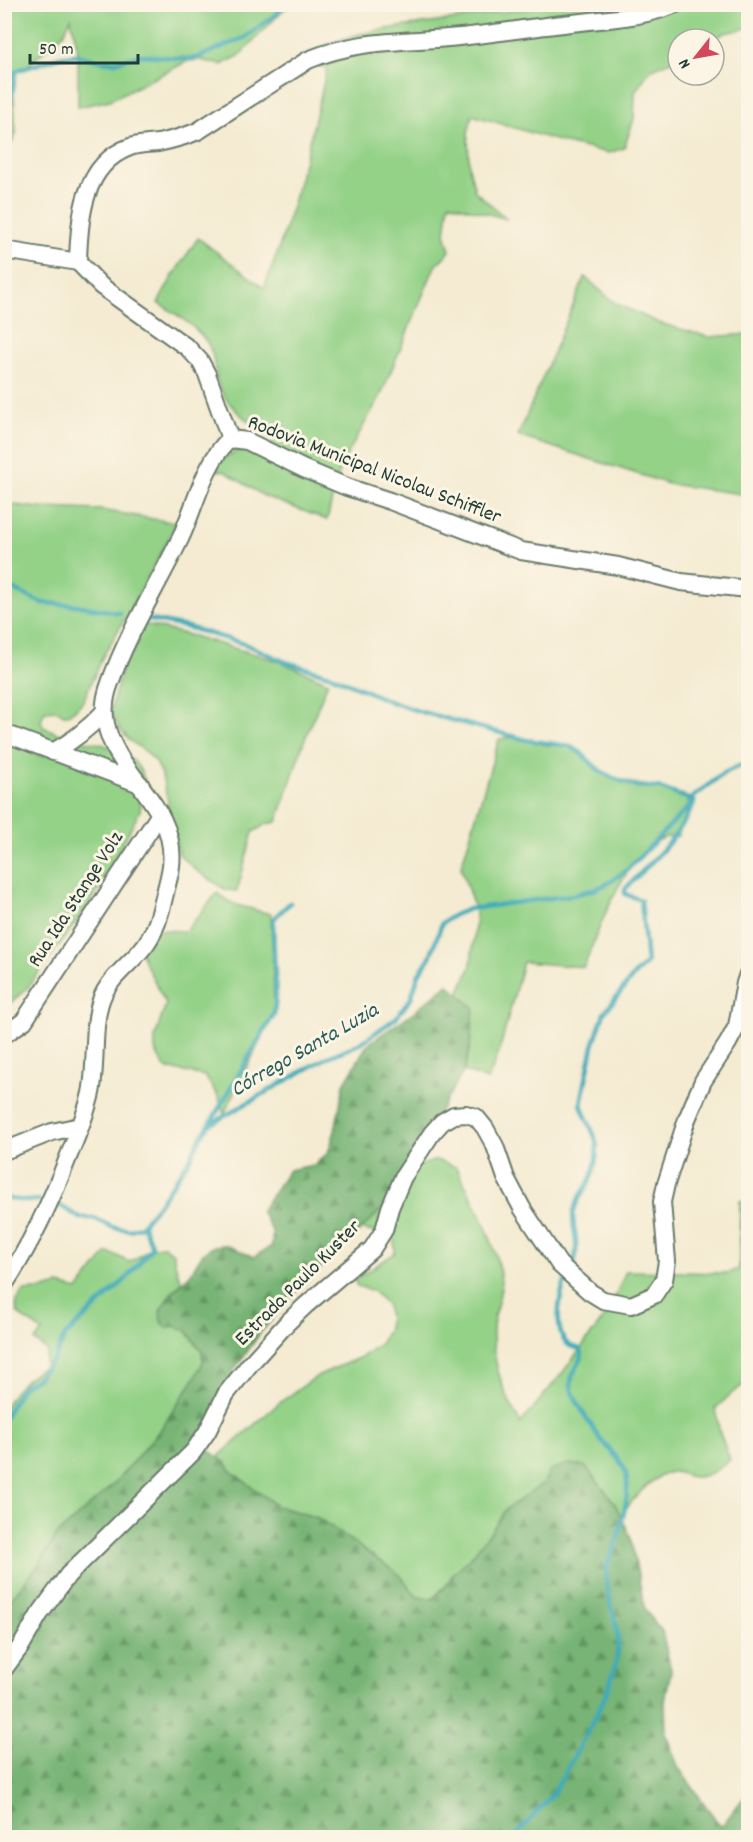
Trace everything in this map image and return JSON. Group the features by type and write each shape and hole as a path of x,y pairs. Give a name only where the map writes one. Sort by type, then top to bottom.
{"street":[{"path":"78,262 79,226 82,211 94,176 103,164 130,146 180,139 198,131 308,60 328,52 376,42 449,38 564,23 601,21 644,14 676,4"},
{"path":"4,249 78,262 101,286 188,348 207,374 230,439"},
{"name":"Rodovia Municipal Nicolau Schiffler","path":"4,1286 26,1252 47,1210 80,1126 92,1083 101,1000 106,990 144,948 157,923 171,867 172,856 167,830 160,814 113,744 107,730 104,712 110,683 125,647 180,540 211,464 221,447 230,439 247,441 347,487 521,551 618,566 681,582 748,589"},
{"path":"53,752 72,742 104,712"},
{"path":"4,734 141,784"},
{"name":"Rua Ida Stange Volz","path":"4,1035 24,1021 160,814"},
{"name":"Estrada Paulo Kuster","path":"4,1669 68,1575 193,1452 207,1432 226,1394 258,1356 306,1305 372,1249 384,1230 403,1177 432,1132 454,1115 466,1114 476,1118 485,1128 495,1146 506,1178 522,1208 559,1264 590,1292 603,1300 631,1305 654,1295 664,1280 667,1261 662,1202 666,1184 687,1119 703,1081 737,1026 748,974"},
{"path":"4,1150 52,1132 80,1126"}],"green space":[{"path":"5,4 288,5 239,56 221,65 201,60 188,61 110,100 78,107 78,52 71,18 64,33 25,68 12,72 16,133 5,158"},
{"path":"546,5 748,5 748,28 726,33 726,27 666,27 666,63 650,70 635,92 634,119 624,148 609,153 565,143 472,115 468,133 469,167 475,191 507,219 449,203 445,233 450,251 435,266 381,395 340,467 327,520 264,496 224,471 212,470 220,460 247,446 271,449 272,438 241,415 223,394 217,380 211,351 201,335 184,320 158,303 198,238 264,288 292,207 327,69 303,59 316,50 347,37"},
{"path":"585,277 615,303 659,323 709,337 748,334 748,495 669,484 518,436"},
{"path":"5,504 40,508 101,510 177,523 103,656 83,701 75,710 66,715 56,710 45,711 41,720 43,727 69,738 119,750 133,760 145,781 140,811 93,899 28,987 5,1008"},
{"path":"135,622 193,636 281,662 328,682 303,744 277,822 266,824 253,832 237,891 226,890 197,871 179,854 169,817 162,776 156,762 129,740 110,712"},
{"path":"518,737 547,745 565,744 600,772 622,782 684,795 690,804 678,836 665,837 650,846 625,876 605,914 584,967 523,962 499,1052 488,1080 463,1071 470,1046 474,1008 459,994 471,965 476,914 461,867 499,739"},
{"path":"217,893 233,904 271,914 274,1013 224,1114 218,1096 205,1076 165,1068 155,1050 155,1037 166,1004 144,961 138,943 161,930 186,931"},
{"path":"448,984 474,1008 465,1069 426,1134 396,1196 301,1287 261,1332 230,1376 203,1446 226,1463 232,1472 277,1506 318,1518 400,1575 417,1597 432,1599 469,1559 506,1509 544,1483 550,1470 569,1464 585,1466 614,1502 630,1535 645,1610 662,1631 671,1670 665,1701 666,1734 678,1767 721,1827 748,1792 748,1837 5,1838 5,1660 16,1643 5,1626 5,1606 37,1567 57,1535 113,1485 161,1429 195,1378 203,1362 202,1352 186,1330 174,1326 167,1328 161,1322 160,1311 170,1295 191,1273 203,1253 214,1246 226,1245 254,1257 272,1246 272,1231 261,1211 289,1170 314,1165 328,1153 335,1131 344,1084 367,1045"},
{"path":"436,1160 456,1167 484,1223 495,1252 501,1286 494,1318 495,1359 508,1399 521,1423 609,1311 626,1271 728,1273 739,1269 740,1201 748,1201 748,1382 715,1409 720,1433 730,1460 720,1467 700,1477 672,1472 662,1475 642,1490 620,1516 614,1502 545,1483 506,1509 469,1559 432,1599 417,1597 400,1575 318,1518 277,1506 232,1472 218,1457 279,1403 319,1375 361,1357 380,1344 388,1329 387,1305 373,1291 357,1286 354,1280 395,1253 394,1237 361,1229 396,1196 419,1166"},
{"path":"164,1246 173,1253 182,1282 170,1295 174,1326 186,1330 202,1352 203,1362 161,1429 113,1485 57,1535 37,1567 5,1606 4,1408 21,1384 44,1367 47,1351 35,1341 42,1331 24,1319 17,1311 18,1299 24,1291 59,1285 78,1290 107,1253 130,1262 149,1249"}],"waterway":[{"path":"4,112 12,97 16,71 60,57 75,55 114,62 142,55 196,58 246,37 289,4"},
{"path":"4,585 42,603 75,605 120,613"},
{"path":"146,619 187,627 245,644 286,662 333,676 391,702 418,711 527,740 569,746 611,777 636,786 660,788 694,801"},
{"name":"Córrego Santa Luzia","path":"691,799 724,773 748,762"},
{"name":"Córrego Santa Luzia","path":"59,1205 80,1218 94,1218 112,1227 130,1230 140,1227 191,1157 209,1125 326,1058 361,1043 396,1018 411,998 419,974 430,957 442,923 469,909 573,895 596,889 628,869 694,801"},
{"path":"574,1266 576,1249 574,1211 591,1178 597,1151 594,1135 581,1103 593,1046 604,1013 634,975 647,963 641,900 625,894 625,889 681,827 694,801"},
{"path":"211,1122 274,1014 276,997 273,923 275,917 290,903"},
{"path":"4,1198 39,1200"},
{"name":"Córrego Santa Luzia","path":"4,1418 22,1387 37,1378 54,1359 65,1336 126,1279 151,1248 143,1224"},
{"path":"515,1838 552,1795 576,1753 608,1689 618,1648 606,1577 625,1508 627,1479 621,1463 594,1430 578,1404 572,1389 571,1379 582,1353 578,1348 569,1345 560,1331 560,1299 565,1282"}]}
